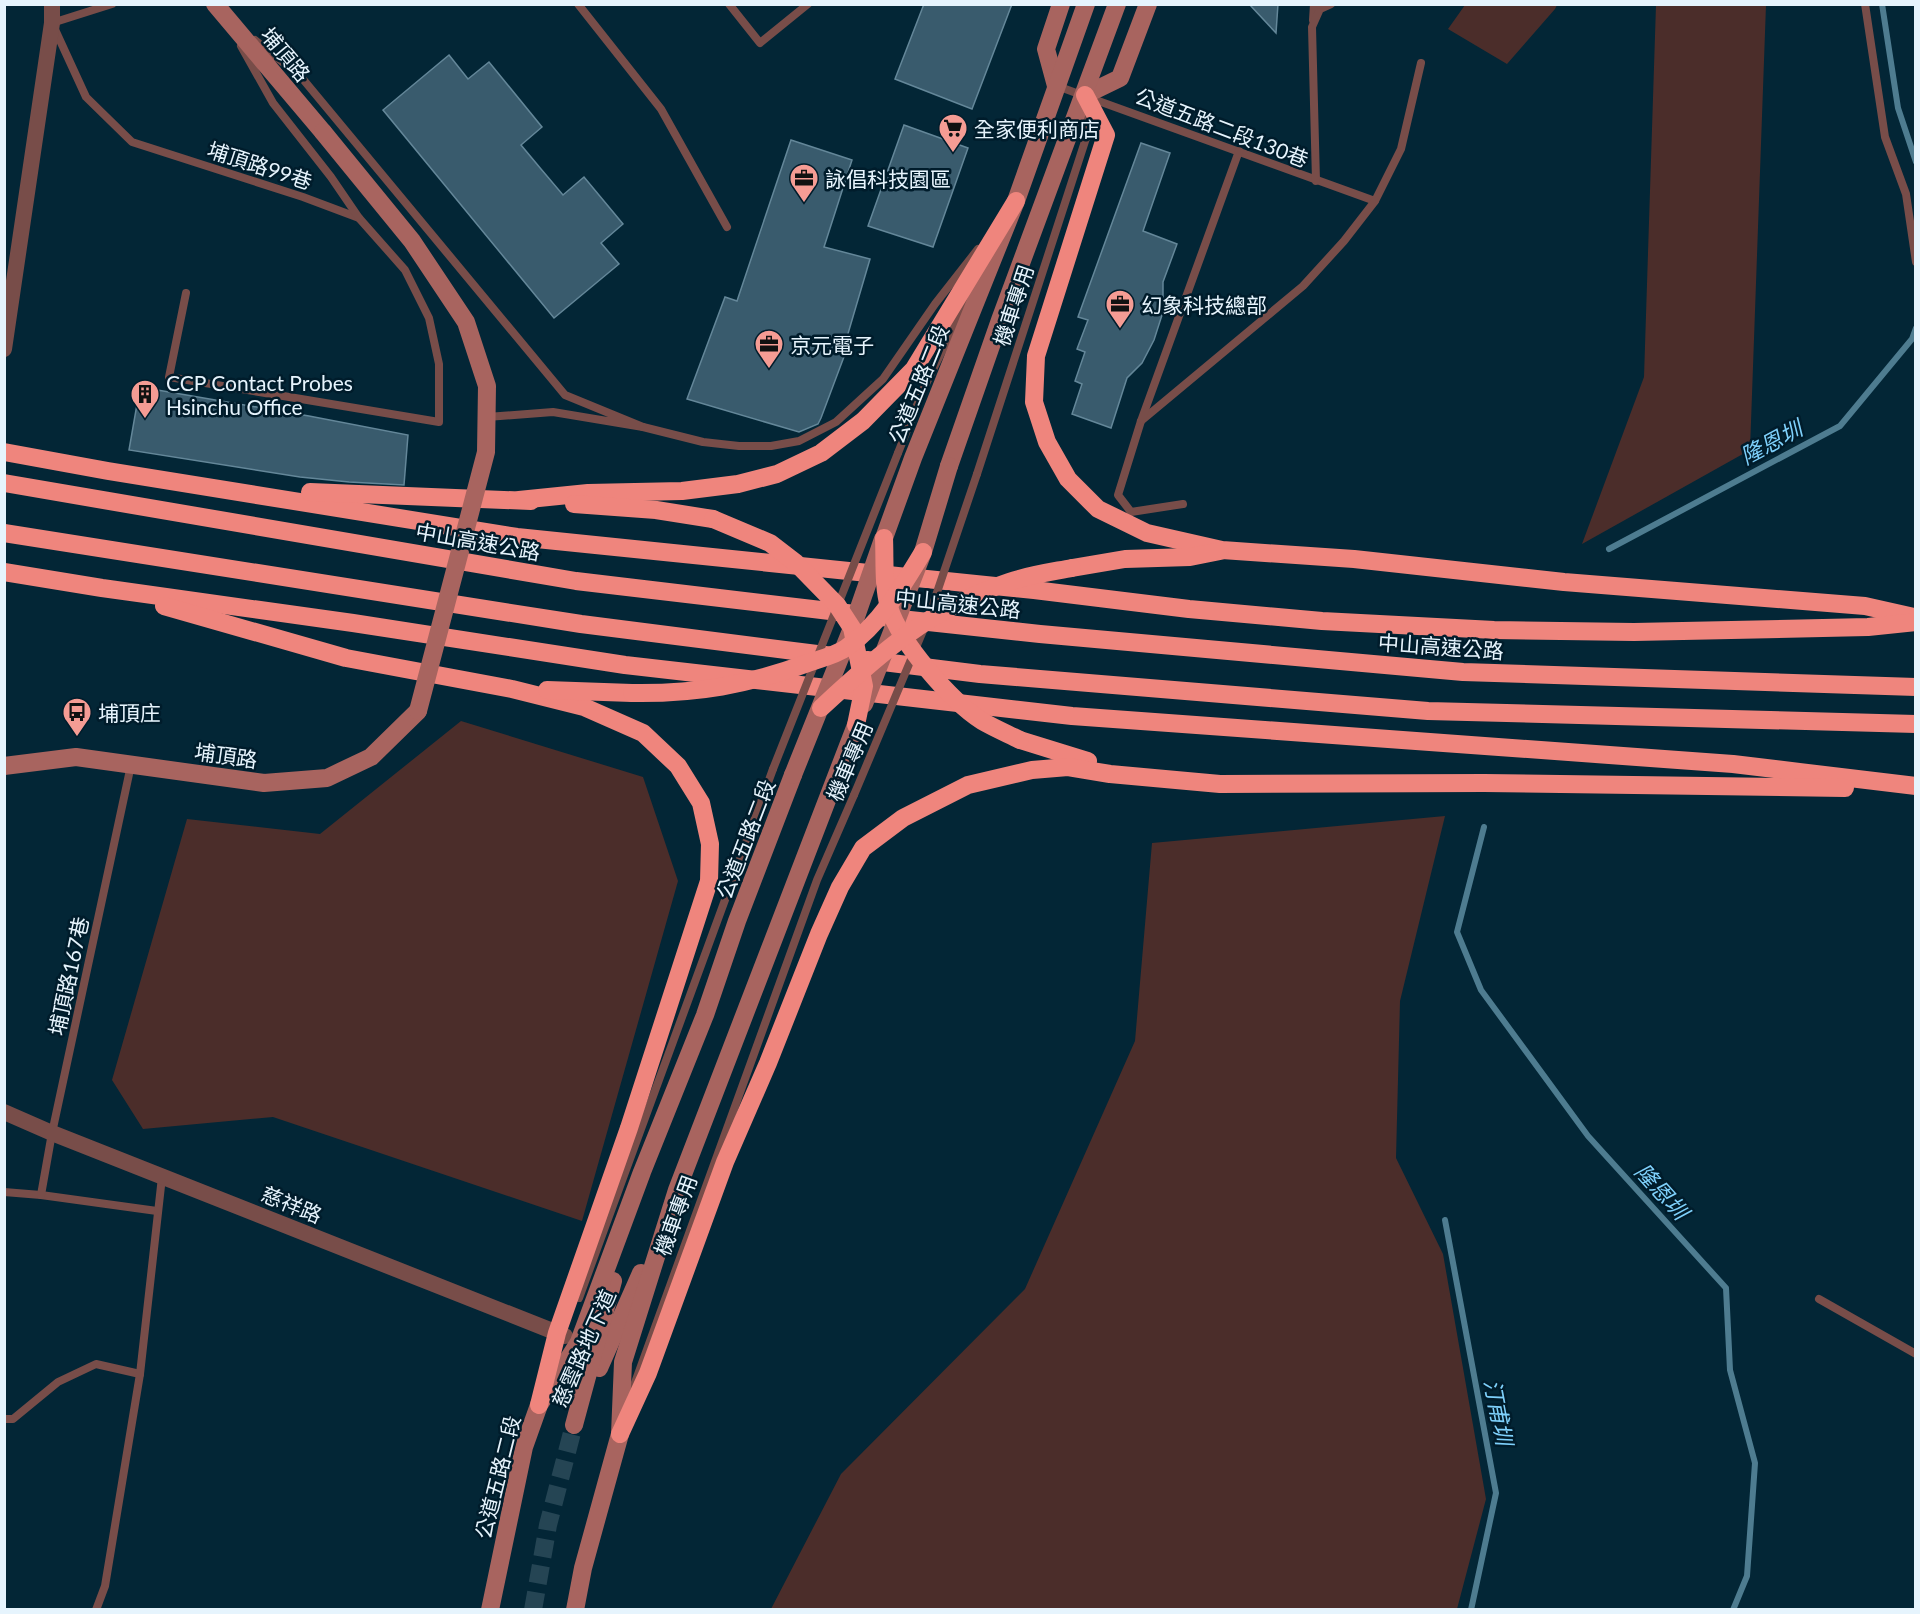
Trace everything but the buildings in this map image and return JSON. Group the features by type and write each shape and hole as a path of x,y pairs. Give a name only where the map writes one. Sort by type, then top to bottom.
{"highway":[{"path":"1085,95 1106,135 1036,356 1034,402 1047,442 1068,479 1098,509 1147,533 1222,550 1354,559 1564,582 1865,606 1916,620"},
{"path":"519,500 588,494 682,491 738,484 777,474 821,453 863,421 914,369 1016,201"},
{"path":"4,452 517,537 999,586 1189,609 1322,621 1494,630 1634,632 1868,627 1916,620"},
{"path":"108,471 332,494 519,500 656,510 713,519 770,543 796,562 837,606 862,670 864,686 856,725"},
{"name":"中山高速公路","path":"4,483 576,580 757,603 1029,633 1463,672 1916,687"},
{"path":"4,532 582,624 980,674 1428,711 1916,724"},
{"path":"884,538 889,605 899,630 945,688 982,721 1020,740 1085,760 1220,784"},
{"path":"821,708 885,651 899,630 928,619 968,597 1011,581 1072,568 1125,559 1190,557 1222,550"},
{"path":"512,689 676,694 754,682 818,660 850,639 898,595 923,552"},
{"path":"4,572 102,588 353,622 625,665 1072,716 1733,764 1916,787"},
{"path":"102,588 346,658 512,689 584,707 643,733 678,766 701,803 710,844 709,880 539,1405"},
{"path":"620,1434 648,1373 725,1162 840,887 863,848 903,818 968,785 1032,770 1068,767 1110,774 1220,784 1484,783 1916,787"}],"street":[{"path":"4,349 52,4"},
{"path":"1056,86 1046,49 1062,4"},
{"name":"公道五路二段","path":"490,1610 524,1447 539,1405 579,1342 642,1172 705,1015 737,921 793,775 850,639 884,538 905,456 1016,201 1086,4"},
{"path":"899,630 949,466 1000,320 1117,4"},
{"path":"1085,95 1120,78 1148,4"},
{"name":"埔頂路","path":"4,766 76,757 264,783 327,778 371,757 418,711 486,452 487,386 466,321 412,241 220,11"},
{"path":"575,1610 583,1568 620,1434 623,1362 677,1190 885,651"},
{"name":"慈祥路","path":"4,1112 561,1335"},
{"name":"慈雲路地下道","path":"642,1172 574,1425 677,1190"}],"lane":[{"path":"51,23 112,4"},
{"path":"578,4 661,109 726,227"},
{"path":"729,4 760,43 808,4"},
{"path":"1314,4 1312,27 1316,181"},
{"path":"1312,27 1320,9 1331,4"},
{"path":"1865,4 1885,137 1906,194 1916,262"},
{"path":"220,11 273,103 331,177 359,218"},
{"path":"220,11 302,78 565,395 643,427"},
{"name":"埔頂路99巷","path":"51,23 86,97 132,142 303,197 359,218 405,270 429,318 439,364 439,422 169,377 186,293"},
{"path":"1141,421 1303,286 1344,241 1375,201 1401,149 1421,63"},
{"name":"公道五路二段130巷","path":"1056,86 1375,201"},
{"name":"機車專用","path":"620,1434 639,1368 817,880 928,619 1089,129 1085,95"},
{"path":"1183,504 1131,512 1118,495 1141,421 1239,151"},
{"path":"486,417 553,412 643,427 703,442 739,446 771,446 799,441 836,422 883,379 935,304 1016,201"},
{"path":"561,1335 772,769 818,660 837,606 905,456"},
{"name":"埔頂路167巷","path":"41,1195 52,1133 131,765"},
{"path":"96,1610 105,1586 140,1374 162,1177"},
{"path":"4,1192 157,1211"},
{"path":"1819,1299 1916,1354"},
{"path":"4,1419 13,1419 58,1382 96,1364 140,1374"}],"shaded area":[{"path":"1465,5 1557,5 1507,64 1448,29"},
{"path":"1656,5 1766,5 1750,450 1582,544 1644,377"},
{"path":"461,721 643,777 678,881 582,1221 273,1117 143,1129 112,1080 187,819 320,834"},
{"path":"1445,816 1400,1001 1396,1158 1443,1254 1486,1499 1457,1609 771,1609 841,1474 1025,1289 1135,1041 1152,843"}],"waterway":[{"name":"隆恩圳","path":"1882,4 1898,108 1916,162"},
{"name":"隆恩圳","path":"1609,549 1840,426 1912,339 1916,328"},
{"name":"隆恩圳","path":"1484,827 1457,932 1481,990 1588,1136 1726,1288 1730,1370 1755,1463 1747,1576 1733,1610"},
{"name":"汀甫圳","path":"1445,1220 1496,1493 1471,1610"}],"tunnel":[{"path":"533,1610 548,1525 574,1425"}],"place":[{"name":"全家便利商店","path":"953,154"},
{"name":"詠倡科技園區","path":"804,204"},
{"name":"幻象科技總部","path":"1120,330"},
{"name":"京元電子","path":"769,370"},
{"name":"CCP Contact Probes Hsinchu Office","path":"145,420"},
{"name":"埔頂庄","path":"77,738"}]}
